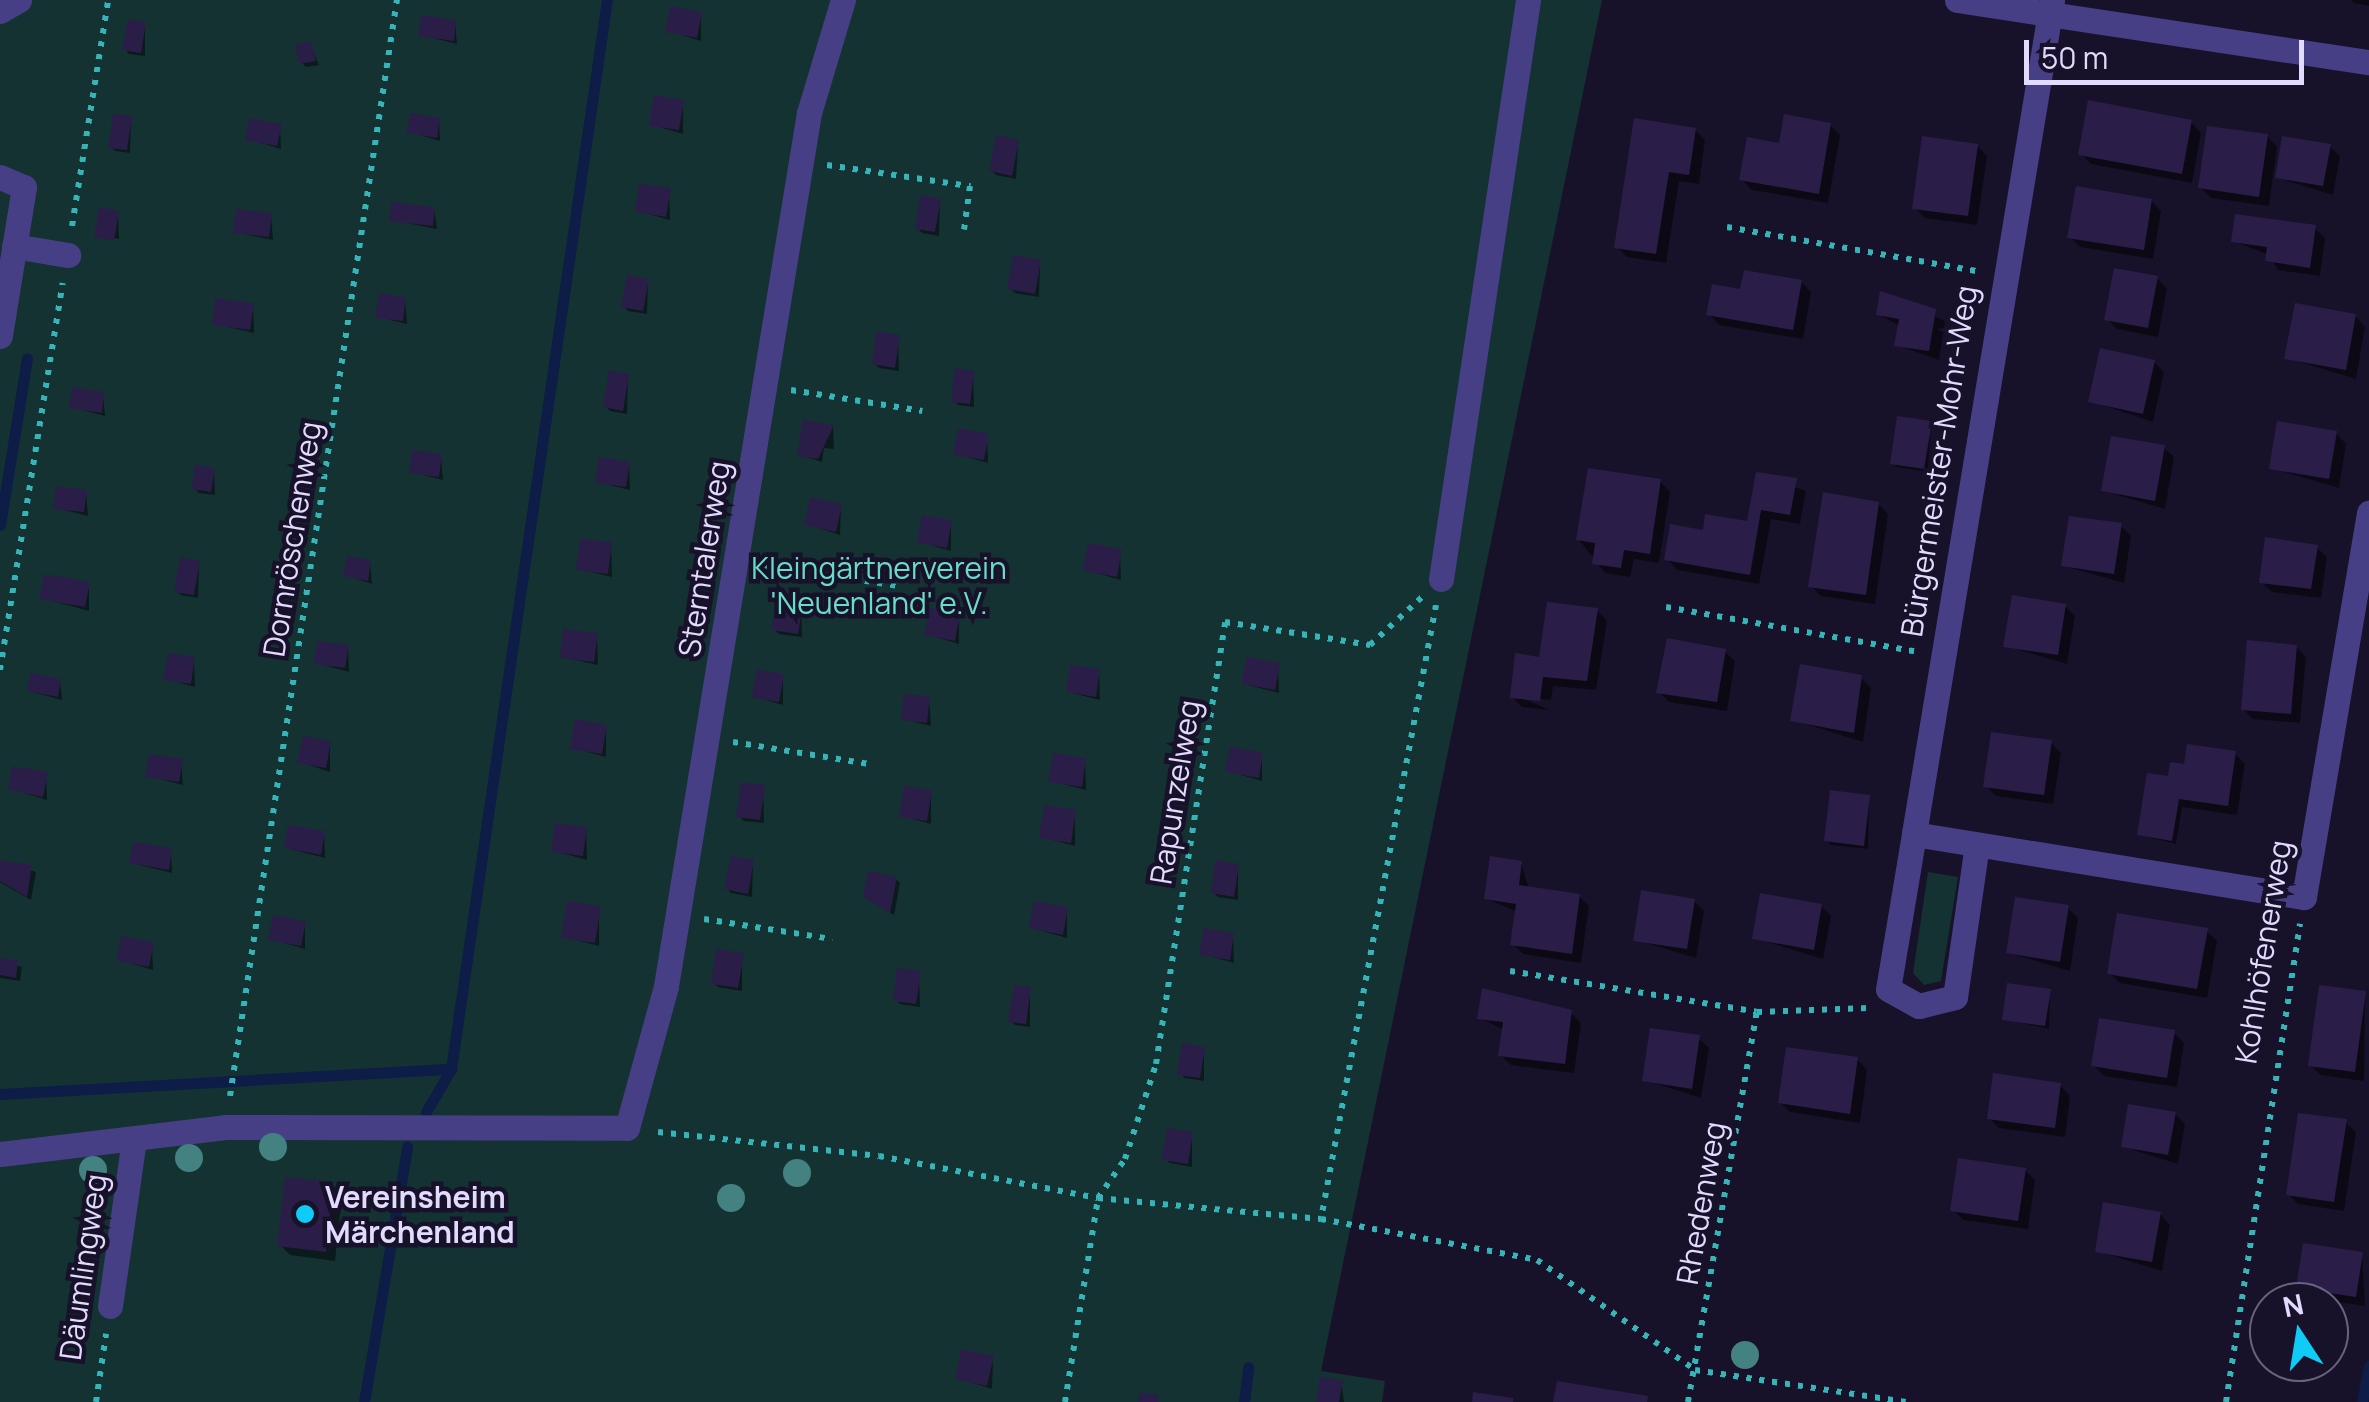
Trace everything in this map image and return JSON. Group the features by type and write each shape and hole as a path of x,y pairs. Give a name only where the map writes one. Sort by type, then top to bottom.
{"street":[{"path":"0,11 19,0"},
{"name":"Sterntalerweg","path":"627,1128 678,915 801,161 843,0"},
{"path":"1441,580 1528,0"},
{"path":"1957,0 2051,7 2369,62"},
{"name":"Bürgermeister-Mohr-Weg","path":"1888,989 2002,276 2051,7"},
{"path":"0,177 24,187 0,336"},
{"path":"14,246 68,254"},
{"name":"Kohlhöfenerweg","path":"2304,897 2369,512"},
{"path":"1914,834 2304,897"},
{"path":"1888,989 1919,1006 1955,997 1977,845"},
{"path":"0,1154 225,1127 627,1128"},
{"name":"Däumlingweg","path":"110,1306 134,1140"}],"path":[{"path":"0,670 108,0"},
{"name":"Dornröschenweg","path":"232,1084 397,0"},
{"path":"801,161 970,186 964,230"},
{"name":"Bürgermeister-Mohr-Weg","path":"1726,227 2002,276"},
{"path":"765,386 922,411"},
{"path":"736,560 900,586"},
{"path":"1321,1219 1441,580"},
{"name":"Rapunzelweg","path":"1098,1198 1124,1159 1156,1064 1225,622 1370,645 1441,580"},
{"name":"Bürgermeister-Mohr-Weg","path":"1666,607 1940,656"},
{"path":"707,738 869,764"},
{"name":"Kohlhöfenerweg","path":"2226,1402 2304,897"},
{"path":"678,915 832,939"},
{"path":"1510,971 1756,1012 1876,1008 1888,989"},
{"name":"Rhedenweg","path":"1688,1402 1756,1012"},
{"path":"627,1128 878,1156 1098,1198 1321,1219 1537,1260 1695,1370 1906,1402"},
{"path":"1066,1402 1098,1198"},
{"name":"Däumlingweg","path":"96,1402 110,1306"}],"green space":[{"name":"Kleingärtnerverein 'Neuenland' e.V.","path":"0,0 1602,0 1321,1371 1385,1381 1382,1402 0,1402"},
{"path":"1928,872 1958,877 1941,981 1924,985 1913,973"}],"building":[{"path":"670,6 702,12 697,38 665,32"},
{"path":"421,15 456,20 454,41 418,36"},
{"path":"128,19 146,22 141,53 122,50"},
{"path":"311,41 316,61 299,64 295,45"},
{"path":"654,95 684,100 679,130 649,126"},
{"path":"2088,100 2192,120 2182,174 2078,155"},
{"path":"410,113 440,118 437,138 406,133"},
{"path":"113,114 132,116 127,150 108,148"},
{"path":"1784,114 1831,123 1819,194 1739,180 1747,137 1779,143"},
{"path":"249,118 282,124 277,146 245,140"},
{"path":"1634,118 1696,128 1689,175 1669,172 1656,254 1614,248"},
{"path":"2207,126 2268,134 2259,197 2198,188"},
{"path":"996,135 1019,140 1012,176 989,171"},
{"path":"1922,136 1978,144 1968,216 1912,209"},
{"path":"2282,136 2331,144 2323,186 2275,178"},
{"path":"639,184 671,188 666,217 635,212"},
{"path":"2076,186 2152,199 2144,250 2067,238"},
{"path":"920,195 941,199 935,232 915,229"},
{"path":"391,202 435,207 433,226 389,221"},
{"path":"99,207 119,211 114,241 94,237"},
{"path":"236,209 272,213 269,237 233,233"},
{"path":"2235,214 2316,225 2310,268 2265,261 2267,247 2231,242"},
{"path":"1013,255 1041,260 1035,294 1007,289"},
{"path":"2114,268 2158,276 2148,328 2104,320"},
{"path":"1744,270 1802,280 1793,330 1706,315 1712,284 1740,289"},
{"path":"627,275 649,279 643,311 621,307"},
{"path":"1880,291 1936,309 1929,351 1894,346 1899,319 1876,315"},
{"path":"379,293 406,297 403,321 375,318"},
{"path":"215,298 254,303 250,330 212,325"},
{"path":"2295,303 2356,314 2346,370 2284,359"},
{"path":"876,331 900,335 895,368 872,364"},
{"path":"2100,348 2155,360 2143,414 2088,402"},
{"path":"955,368 974,371 970,404 951,402"},
{"path":"609,370 629,374 623,411 603,407"},
{"path":"72,387 104,392 102,413 69,408"},
{"path":"1897,416 1932,421 1924,469 1890,464"},
{"path":"803,420 834,425 818,459 797,456"},
{"path":"2277,421 2337,431 2329,479 2269,469"},
{"path":"958,428 989,434 984,460 953,455"},
{"path":"2111,436 2165,445 2155,501 2101,491"},
{"path":"412,450 442,454 439,477 409,473"},
{"path":"599,457 630,462 626,487 595,483"},
{"path":"195,465 215,468 211,492 192,489"},
{"path":"1588,468 1661,479 1650,554 1624,550 1621,568 1592,564 1595,543 1576,540"},
{"path":"1756,472 1797,478 1790,515 1761,510 1750,575 1664,560 1670,524 1703,530 1705,514 1747,521"},
{"path":"56,486 87,490 84,512 53,509"},
{"path":"1823,492 1879,502 1866,595 1808,587"},
{"path":"810,497 842,504 836,532 804,525"},
{"path":"922,515 952,520 947,548 917,543"},
{"path":"2069,516 2122,523 2114,574 2061,566"},
{"path":"2265,537 2318,545 2311,589 2259,583"},
{"path":"580,539 612,542 608,574 576,570"},
{"path":"1088,543 1122,549 1117,577 1083,571"},
{"path":"347,556 371,560 368,581 343,576"},
{"path":"180,557 200,561 194,595 174,592"},
{"path":"44,574 90,582 85,607 39,599"},
{"path":"2012,595 2066,604 2058,655 2003,647"},
{"path":"776,599 803,603 798,634 771,630"},
{"path":"1547,602 1598,608 1587,681 1543,677 1540,701 1510,698 1515,653 1539,657"},
{"path":"929,608 960,614 955,641 924,635"},
{"path":"563,629 598,633 594,662 560,658"},
{"path":"1667,638 1726,649 1717,702 1656,693"},
{"path":"2247,640 2297,645 2291,714 2241,710"},
{"path":"317,641 349,645 345,668 314,664"},
{"path":"168,653 195,657 191,684 163,680"},
{"path":"1246,657 1280,663 1275,690 1242,684"},
{"path":"1800,664 1862,675 1854,733 1790,721"},
{"path":"1070,665 1100,669 1096,697 1066,692"},
{"path":"757,669 784,674 779,702 752,698"},
{"path":"30,673 61,679 58,697 27,691"},
{"path":"904,694 930,696 927,723 901,720"},
{"path":"575,719 607,725 602,754 570,749"},
{"path":"1991,732 2052,740 2044,795 1983,787"},
{"path":"303,736 331,741 326,768 297,763"},
{"path":"2187,744 2236,751 2228,806 2179,799 2172,841 2137,835 2147,773 2168,776 2170,762 2184,764"},
{"path":"1230,746 1263,753 1259,778 1225,772"},
{"path":"1053,753 1086,758 1082,787 1048,782"},
{"path":"149,754 183,759 179,782 145,777"},
{"path":"12,766 48,772 43,797 8,790"},
{"path":"741,782 765,785 760,820 736,817"},
{"path":"904,786 932,790 927,821 899,817"},
{"path":"1830,790 1870,795 1864,846 1824,841"},
{"path":"1044,805 1076,810 1071,843 1039,838"},
{"path":"555,823 587,827 583,856 551,852"},
{"path":"288,825 325,831 321,855 284,848"},
{"path":"133,842 172,848 169,870 129,863"},
{"path":"731,856 754,860 748,894 724,889"},
{"path":"1490,856 1522,861 1519,885 1580,894 1572,954 1510,945 1516,904 1484,899"},
{"path":"0,860 32,865 27,897 0,881"},
{"path":"1215,860 1239,864 1234,897 1211,893"},
{"path":"868,871 897,877 890,913 863,897"},
{"path":"1641,890 1695,899 1687,949 1633,941"},
{"path":"1760,893 1822,904 1814,950 1752,939"},
{"path":"2015,897 2069,905 2060,962 2006,953"},
{"path":"567,901 601,906 595,943 561,938"},
{"path":"1034,901 1068,907 1063,935 1029,928"},
{"path":"2117,913 2208,928 2197,989 2107,974"},
{"path":"273,915 306,921 301,946 268,940"},
{"path":"1204,928 1234,933 1230,960 1199,955"},
{"path":"121,936 154,942 149,967 116,961"},
{"path":"716,949 744,953 738,988 711,984"},
{"path":"0,958 18,960 16,978 0,975"},
{"path":"897,968 921,971 916,1004 893,1001"},
{"path":"2007,983 2051,989 2045,1026 2002,1020"},
{"path":"1014,985 1031,987 1026,1024 1008,1022"},
{"path":"2319,985 2366,991 2355,1072 2308,1066"},
{"path":"1482,988 1572,1010 1565,1064 1498,1056 1503,1022 1477,1019"},
{"path":"2099,1018 2175,1030 2167,1078 2091,1066"},
{"path":"1650,1028 1700,1035 1692,1089 1642,1081"},
{"path":"1182,1043 1205,1047 1200,1078 1177,1075"},
{"path":"1786,1047 1858,1057 1850,1114 1778,1103"},
{"path":"1993,1073 2061,1083 2055,1128 1987,1119"},
{"path":"2128,1104 2176,1112 2168,1155 2121,1147"},
{"path":"2298,1113 2347,1119 2334,1202 2286,1195"},
{"path":"1167,1128 1193,1132 1188,1164 1162,1160"},
{"path":"1958,1158 2026,1168 2018,1221 1950,1211"},
{"name":"Vereinsheim Märchenland","path":"285,1177 333,1182 326,1252 277,1246"},
{"path":"2103,1202 2161,1212 2152,1262 2095,1252"},
{"path":"2303,1243 2363,1252 2356,1297 2349,1296 2349,1282 2297,1282"},
{"path":"961,1349 994,1356 987,1386 955,1379"},
{"path":"1320,1377 1343,1380 1339,1402 1316,1402"},
{"path":"1557,1381 1648,1396 1647,1402 1553,1402"},
{"path":"1473,1392 1513,1398 1513,1402 1472,1402"},
{"path":"1140,1393 1159,1395 1158,1402 1138,1402"}],"waterway":[{"path":"426,1112 451,1069 607,0"},
{"path":"0,525 27,358"},
{"path":"0,1094 451,1069"},
{"path":"364,1402 407,1147"},
{"path":"2362,1402 2369,1366"},
{"path":"1244,1402 1248,1367"}],"place":[{"name":"Vereinsheim Märchenland","path":"305,1214"}]}
